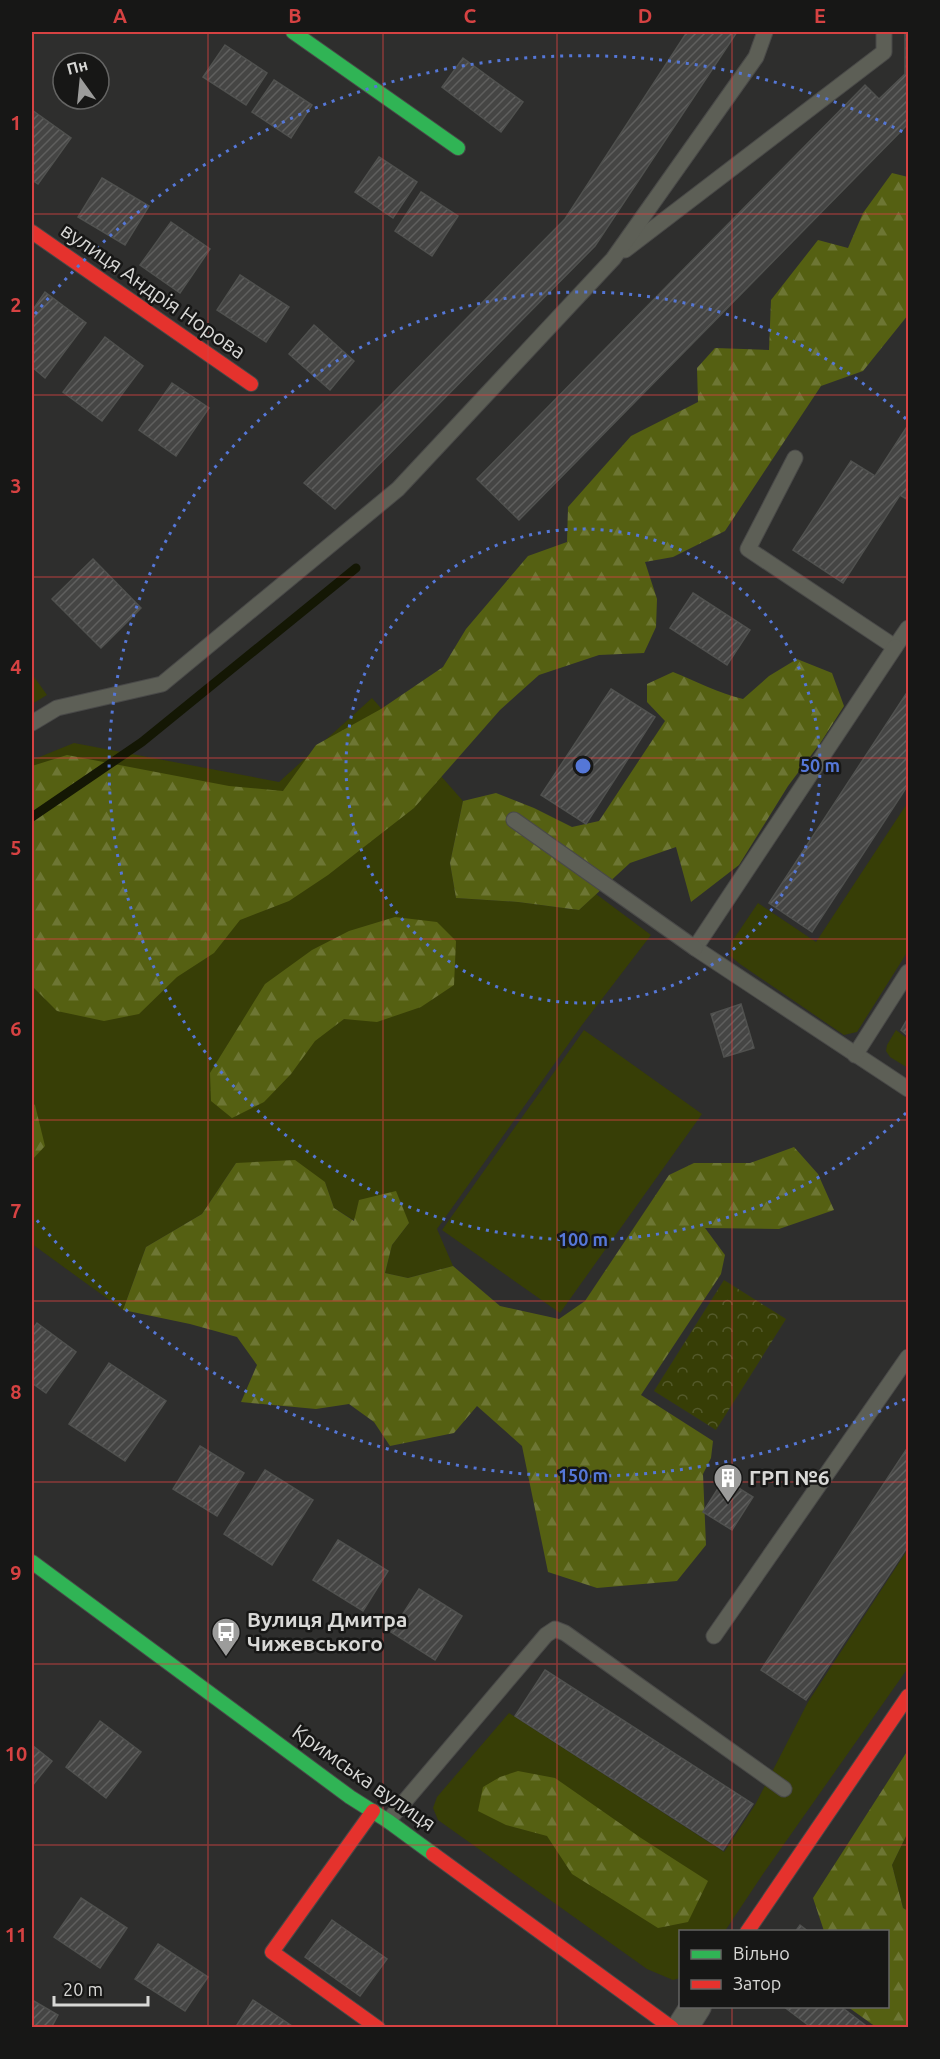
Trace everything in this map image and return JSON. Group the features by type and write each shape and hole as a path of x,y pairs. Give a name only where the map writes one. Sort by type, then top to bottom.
{"street":[{"path":"293,32 458,148"},
{"name":"вулиця Андрія Норова","path":"32,232 251,384"},
{"name":"Кримська вулиця","path":"35,1573 350,1797 388,1821 672,2028"},
{"path":"748,1930 909,1696"},
{"path":"373,1811 272,1952 378,2028"},
{"path":"682,2028 695,2008"}],"lane":[{"path":"32,723 57,708 162,684 398,489 613,259 756,57 765,32"},
{"path":"613,259 884,52 884,32"},
{"path":"795,459 748,549 895,648"},
{"path":"695,948 909,628"},
{"path":"514,820 695,948 909,1089"},
{"path":"855,1055 909,972"},
{"path":"714,1636 909,1357"},
{"path":"388,1821 546,1635 555,1629 565,1633 784,1790"}],"green space":[{"path":"892,173 908,177 908,315 863,371 821,386 725,531 673,557 645,562 657,599 656,627 644,653 599,655 539,675 500,710 414,808 328,875 289,901 240,920 214,953 177,977 139,1014 104,1021 57,1011 32,986 32,766 67,755 229,786 283,791 316,745 381,709 443,667 466,629 528,556 567,542 568,507 631,436 698,402 697,368 715,348 769,350 771,300 818,240 848,248 863,213"},
{"path":"797,659 832,673 844,706 821,742 788,786 739,865 691,902 676,847 630,863 579,910 518,902 456,898 450,863 463,801 496,793 534,808 572,827 599,821 665,721 647,702 647,684 673,672 743,699 769,676"},
{"path":"32,674 47,695 32,704"},
{"path":"372,698 463,801 450,863 456,898 518,902 579,910 596,894 651,935 582,1025 437,1229 453,1266 408,1278 385,1273 392,1245 409,1223 355,1221 334,1208 325,1182 236,1163 202,1214 146,1247 123,1310 32,1244 32,760 74,743 279,782"},
{"path":"908,802 908,951 857,1032 844,1035 730,956 731,943 758,903 816,942"},
{"path":"395,917 437,922 456,941 454,985 421,1007 377,1022 344,1019 315,1041 291,1074 264,1102 232,1118 211,1101 210,1073 265,984 312,950 349,931"},
{"path":"584,1030 702,1114 560,1313 442,1230"},
{"path":"896,1030 908,1039 908,1068 890,1057 886,1051"},
{"path":"32,1103 35,1105 45,1146 32,1160"},
{"path":"794,1147 818,1174 834,1210 779,1229 705,1228 725,1255 721,1274 641,1395 713,1441 711,1458 703,1474 706,1545 677,1581 597,1588 548,1572 522,1446 477,1406 454,1433 390,1446 374,1422 349,1404 316,1409 241,1402 257,1365 237,1337 190,1324 123,1310 146,1247 202,1214 236,1163 295,1160 325,1182 334,1208 354,1221 359,1200 396,1191 409,1223 392,1245 385,1273 408,1278 453,1266 500,1306 559,1319 585,1301 669,1175 694,1163 750,1163"},
{"path":"724,1280 786,1319 716,1430 654,1391"},
{"path":"908,1549 908,1668 726,1930 679,1930 679,1978 673,1980 647,1969 438,1820 433,1808 437,1797 509,1713 724,1852 755,1805 808,1702"},
{"path":"908,1750 908,1832 892,1865 903,1908 908,1911 908,2027 876,2027 849,2008 889,2008 889,1930 824,1930 813,1898"},
{"path":"518,1771 555,1778 708,1881 688,1922 658,1928 572,1874 547,1836 506,1825 478,1811 483,1787 500,1777"},
{"path":"908,1832 908,1911 903,1908 892,1865"}],"building":[{"path":"687,32 737,32 595,246 335,509 304,483 565,219"},
{"path":"905,32 908,32 908,124 519,520 477,479 865,85 879,99 905,74"},
{"path":"225,45 267,73 246,105 203,77"},
{"path":"463,58 523,102 501,132 442,87"},
{"path":"274,80 312,105 291,138 252,112"},
{"path":"32,110 71,138 38,184 32,180"},
{"path":"379,157 417,182 393,218 355,192"},
{"path":"102,178 149,206 125,245 78,217"},
{"path":"421,192 458,216 432,256 395,231"},
{"path":"171,222 210,249 180,293 140,265"},
{"path":"240,275 289,307 266,342 217,310"},
{"path":"45,292 86,323 45,378 32,367 32,311"},
{"path":"314,325 354,361 330,390 289,354"},
{"path":"105,337 143,366 102,421 63,392"},
{"path":"172,383 209,408 176,456 139,430"},
{"path":"908,425 908,500 900,495 843,583 793,550 851,461 875,476"},
{"path":"93,559 141,608 101,648 52,599"},
{"path":"693,593 750,630 727,665 670,628"},
{"path":"611,689 655,717 586,824 541,795"},
{"path":"908,691 908,785 812,932 769,903"},
{"path":"741,1004 754,1048 724,1057 711,1014"},
{"path":"908,1018 908,1036 901,1030"},
{"path":"37,1323 76,1352 46,1393 32,1383 32,1330"},
{"path":"109,1363 166,1401 125,1461 69,1424"},
{"path":"200,1446 244,1473 217,1516 173,1489"},
{"path":"908,1447 908,1546 806,1700 761,1670"},
{"path":"265,1470 313,1500 272,1565 224,1534"},
{"name":"ГРП №6","path":"724,1479 753,1497 732,1530 703,1512"},
{"path":"338,1540 388,1571 363,1611 313,1580"},
{"path":"419,1589 462,1616 435,1660 391,1632"},
{"path":"545,1670 753,1804 723,1850 515,1716"},
{"path":"100,1721 141,1752 106,1798 66,1767"},
{"path":"32,1745 52,1761 32,1786"},
{"path":"81,1898 127,1928 100,1968 54,1937"},
{"path":"332,1920 387,1959 360,1996 305,1957"},
{"path":"800,1925 806,1930 796,1930"},
{"path":"158,1944 208,1977 185,2011 135,1979"},
{"path":"32,2000 58,2015 51,2028 32,2028"},
{"path":"253,2000 292,2026 291,2028 235,2028"},
{"path":"786,2008 843,2008 869,2028 812,2028"}],"waterway":[{"path":"32,817 142,742 356,568"}],"traffic: fast":[{"path":"293,32 458,148"},
{"path":"32,1562 350,1797 433,1854"}],"traffic: jam":[{"path":"32,232 251,384"},
{"path":"748,1930 908,1696"},
{"path":"373,1811 272,1952 378,2028"},
{"path":"433,1854 672,2028"}],"place":[{"name":"ГРП №6","path":"728,1504"},
{"name":"Вулиця Дмитра Чижевського","path":"226,1658"}]}
